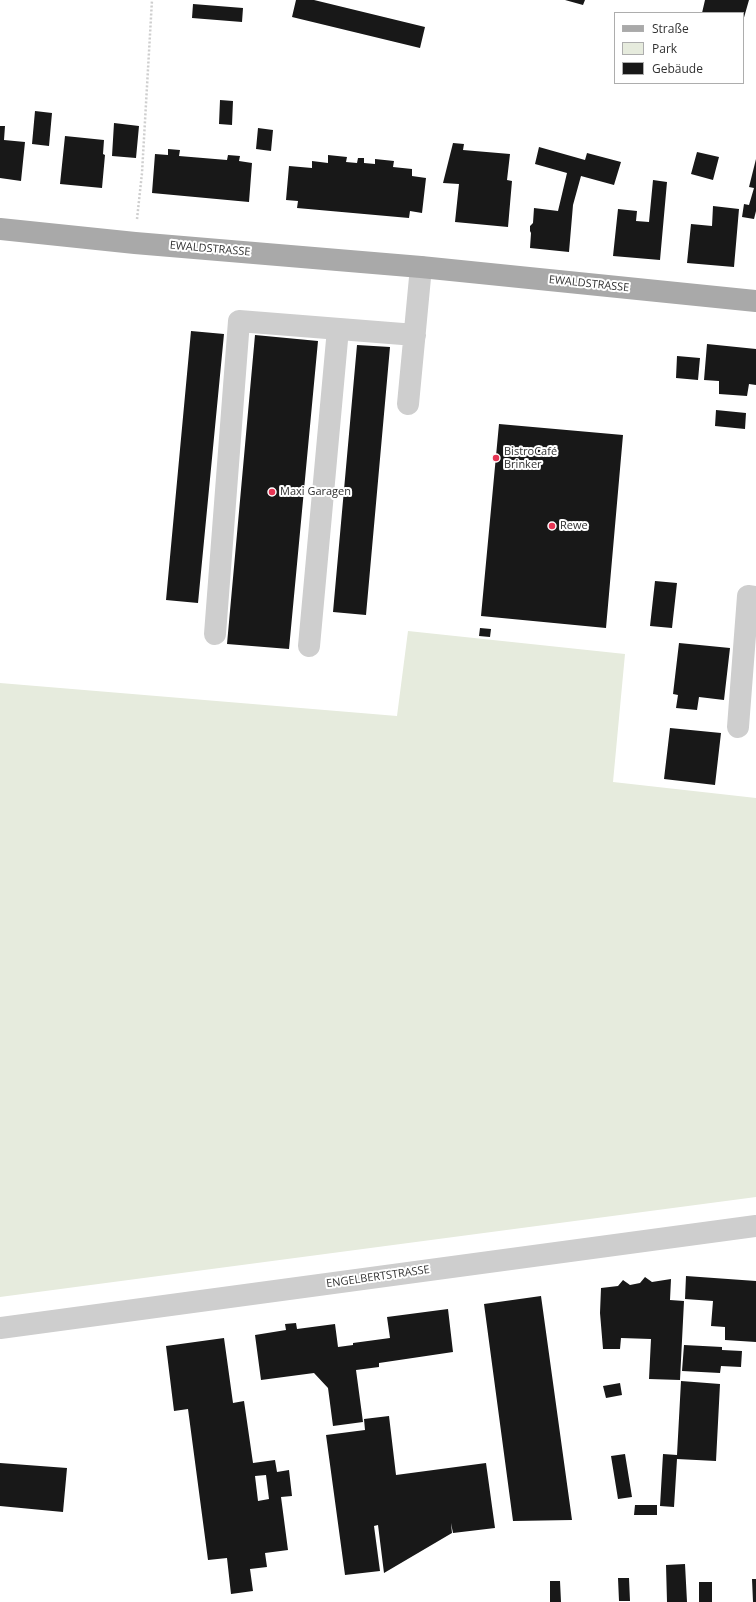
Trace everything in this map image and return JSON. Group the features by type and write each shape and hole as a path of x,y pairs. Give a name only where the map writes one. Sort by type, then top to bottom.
{"main road":[{"name":"EWALDSTRASSE","path":"0,230 421,267 756,301"}],"street":[{"path":"408,404 421,267"},
{"path":"215,634 239,321 415,335"},
{"path":"309,646 338,329"},
{"path":"738,727 748,596 756,597"},
{"name":"ENGELBERTSTRASSE","path":"0,1328 756,1226"}],"path":[{"path":"135,243 142,173 152,0"}],"green space":[{"path":"408,631 625,654 613,782 756,798 756,1197 0,1297 0,683 397,716"}],"building":[{"path":"296,0 314,0 425,27 420,48 292,17"},
{"path":"565,0 585,0 583,5"},
{"path":"705,0 749,0 744,18 744,12 702,12"},
{"path":"193,4 243,8 242,22 192,18"},
{"path":"220,100 233,101 232,125 219,124"},
{"path":"35,111 52,113 49,146 32,144"},
{"path":"114,123 139,126 136,158 112,156"},
{"path":"0,126 5,126 4,140 25,142 21,181 0,178"},
{"path":"258,128 273,130 271,151 256,149"},
{"path":"65,136 104,140 103,154 105,155 102,188 60,184"},
{"path":"453,143 464,144 463,150 510,154 507,180 512,181 508,227 455,222 459,184 443,183"},
{"path":"539,147 585,160 587,153 621,162 614,185 581,176 573,205 569,252 530,248 530,226 533,223 534,208 558,211 567,173 535,164"},
{"path":"168,149 180,150 179,156 227,160 228,155 240,156 239,161 252,163 249,202 152,193 155,154 168,155"},
{"path":"697,152 719,157 713,180 691,174"},
{"path":"328,155 347,157 346,162 357,163 358,158 364,158 364,163 375,164 375,159 394,161 393,167 412,169 412,176 426,178 422,213 410,211 409,218 297,208 298,201 286,200 289,166 312,168 312,161 328,163"},
{"path":"756,159 756,211 754,219 742,217 744,204 749,205 754,188 749,187"},
{"path":"653,180 667,182 660,260 613,256 618,209 637,211 636,221 649,222"},
{"path":"713,206 739,209 734,267 687,263 691,224 712,226"},
{"path":"191,331 224,334 198,603 166,600"},
{"path":"255,335 318,341 289,649 227,644"},
{"path":"707,344 756,349 756,385 749,384 747,396 719,394 719,381 704,380"},
{"path":"357,345 390,347 366,615 333,612"},
{"path":"677,356 700,358 698,380 676,378"},
{"path":"716,410 746,413 745,429 715,426"},
{"name":"Rewe","path":"499,424 623,435 606,628 481,616"},
{"path":"655,581 677,583 672,628 650,626"},
{"path":"480,628 491,629 490,637 479,636"},
{"path":"679,643 730,648 724,700 699,697 697,710 676,708 678,695 673,694"},
{"path":"670,728 721,733 715,785 664,779"},
{"path":"686,1276 756,1281 756,1342 725,1340 725,1327 711,1326 713,1301 685,1299"},
{"path":"645,1277 652,1282 671,1279 670,1300 684,1301 680,1380 649,1379 651,1339 621,1338 620,1349 603,1349 600,1313 601,1288 618,1286 623,1280 630,1285 640,1283"},
{"path":"541,1296 572,1520 513,1521 484,1304"},
{"path":"448,1309 453,1352 379,1363 379,1367 356,1370 363,1422 333,1426 328,1388 314,1373 261,1380 255,1335 286,1330 285,1324 296,1323 297,1329 335,1324 338,1347 353,1345 353,1343 390,1338 387,1317"},
{"path":"224,1338 233,1403 244,1401 253,1463 275,1460 277,1472 289,1470 292,1496 281,1497 288,1550 265,1553 267,1567 250,1569 253,1591 231,1594 227,1558 208,1560 188,1409 174,1411 166,1346","holes":["266,1475 269,1499 258,1501 255,1476"]},
{"path":"684,1345 722,1347 722,1350 742,1351 741,1367 721,1366 720,1373 682,1371"},
{"path":"681,1381 720,1384 716,1461 677,1459 674,1507 660,1506 663,1454 677,1455"},
{"path":"620,1383 622,1395 606,1398 603,1386"},
{"path":"389,1416 396,1475 486,1463 495,1528 453,1533 451,1523 452,1533 384,1573 378,1525 374,1526 380,1571 345,1575 326,1435 365,1430 364,1419"},
{"path":"625,1454 632,1497 618,1499 611,1456"},
{"path":"0,1463 67,1468 63,1512 0,1506"},
{"path":"635,1505 657,1505 657,1515 634,1515"},
{"path":"685,1564 687,1602 667,1602 666,1565"},
{"path":"618,1578 629,1578 630,1601 619,1601"},
{"path":"752,1579 756,1579 756,1602 753,1602"},
{"path":"550,1581 560,1581 561,1602 550,1602"},
{"path":"699,1582 712,1582 712,1602 699,1602"}],"place":[{"name":"BistroCafé Brinker","path":"496,458"},
{"name":"Maxi Garagen","path":"272,492"},
{"name":"Rewe","path":"552,526"}]}
